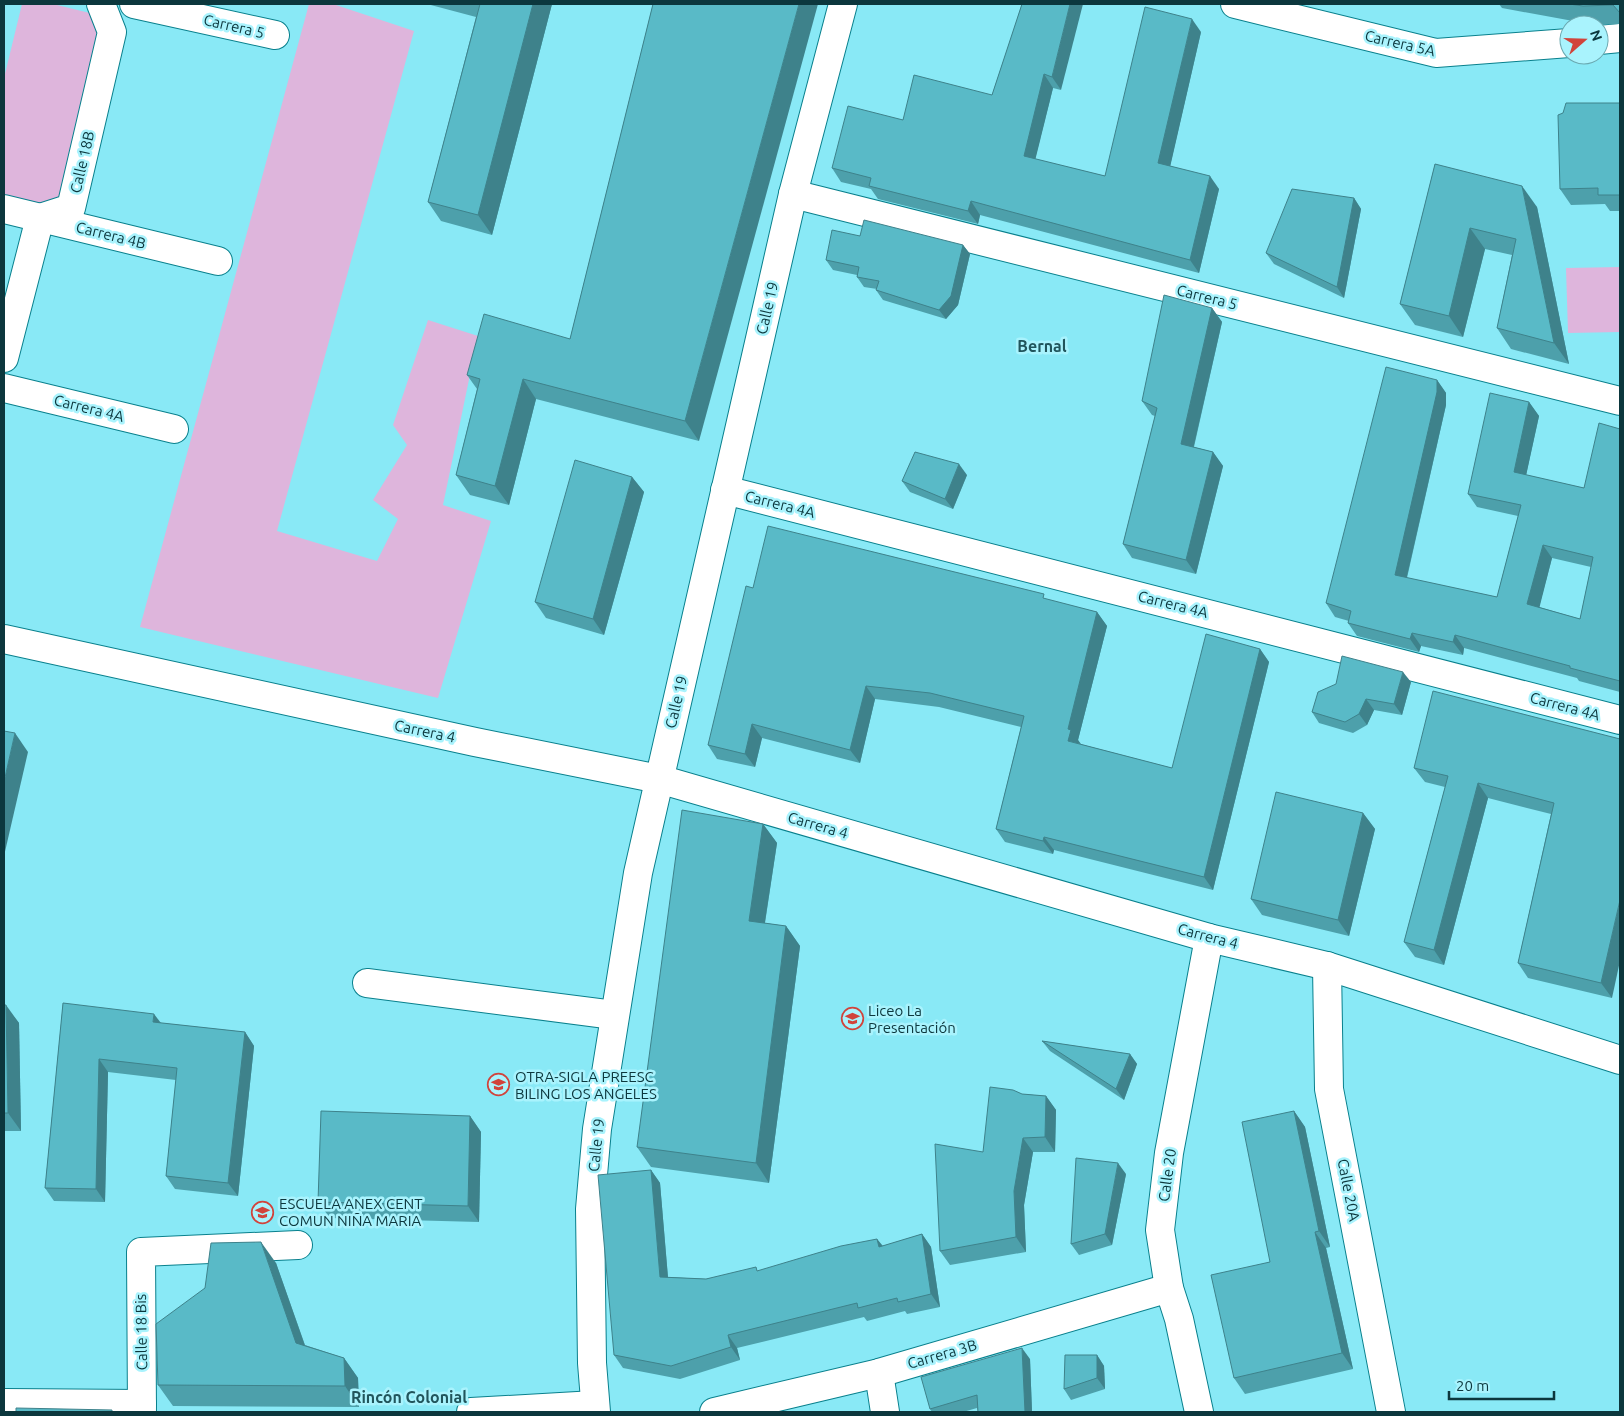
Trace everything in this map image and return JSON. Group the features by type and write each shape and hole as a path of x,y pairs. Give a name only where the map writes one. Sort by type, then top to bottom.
{"street":[{"name":"Calle 18B","path":"40,218 71,208 112,32 101,4"},
{"name":"Carrera 5","path":"134,4 275,36"},
{"name":"Calle 19","path":"596,1409 592,1362 590,1209 597,1129 638,873 793,194 843,4"},
{"name":"Carrera 5A","path":"1235,4 1436,53 1559,43"},
{"name":"Carrera 5","path":"793,194 1620,400"},
{"name":"Carrera 4B","path":"4,209 218,261"},
{"path":"4,358 40,218"},
{"name":"Carrera 4A","path":"4,388 174,429"},
{"name":"Carrera 4A","path":"725,490 1620,720"},
{"name":"Carrera 4","path":"4,640 475,742 659,779 1209,938 1327,966 1620,1060"},
{"name":"Calle 20","path":"1199,1412 1179,1319 1169,1288 1160,1230 1164,1188 1209,938"},
{"name":"Calle 20A","path":"1327,966 1329,1089 1392,1412"},
{"path":"367,983 614,1015"},
{"name":"Calle 18 Bis","path":"142,1408 141,1252 298,1245"},
{"name":"Carrera 3B","path":"714,1412 879,1373 1169,1288"},
{"path":"879,1373 885,1412"},
{"path":"4,1404 142,1408"},
{"path":"471,1412 596,1409"}],"shaded area":[{"path":"22,4 53,4 106,17 55,213 4,195 4,78"},
{"path":"309,4 333,4 414,31 277,531 377,561 398,519 373,500 407,445 393,425 428,320 478,336 443,505 491,521 438,698 140,627"},
{"path":"1620,267 1620,332 1568,333 1566,268"}],"building":[{"path":"480,4 533,4 478,215 428,202"},
{"path":"653,4 799,4 685,421 523,379 495,486 456,475 480,379 467,375 484,314 570,339"},
{"path":"1022,4 1070,4 1052,77 1044,74 1024,156 1105,176 1145,7 1192,19 1158,163 1210,176 1190,260 971,201 968,211 869,186 871,178 832,168 848,106 903,120 914,75 992,95"},
{"path":"1569,4 1620,4 1620,13 1613,5 1583,6"},
{"path":"1566,103 1620,103 1620,195 1598,195 1598,188 1560,189 1558,115 1563,113"},
{"path":"1435,164 1522,186 1554,343 1497,328 1516,239 1470,228 1449,316 1400,304"},
{"path":"1292,189 1354,198 1337,287 1266,253"},
{"path":"864,220 963,245 951,296 939,310 876,290 879,281 857,277 859,267 826,260 832,230 860,236"},
{"path":"1164,295 1212,308 1181,444 1213,452 1186,560 1123,544 1157,408 1142,401"},
{"path":"1386,367 1437,380 1437,392 1395,575 1497,597 1521,505 1468,494 1490,393 1529,402 1514,472 1584,488 1599,423 1620,429 1620,681 1455,635 1453,642 1412,633 1410,639 1348,623 1351,611 1326,603","holes":["1543,545 1593,557 1580,619 1527,604"]},
{"path":"915,452 959,464 945,499 902,481"},
{"path":"575,460 632,477 593,619 535,602"},
{"path":"768,526 1044,594 1043,598 1097,612 1068,729 1071,730 1068,741 1172,768 1206,634 1260,649 1204,877 1044,837 1043,841 996,829 1024,716 930,693 866,686 850,750 752,724 745,754 708,745 746,586 753,588"},
{"path":"1342,656 1403,672 1394,704 1366,699 1359,714 1345,722 1312,712 1318,692 1336,684"},
{"path":"1433,691 1620,739 1620,900 1601,983 1518,963 1554,803 1478,783 1434,950 1404,942 1448,776 1414,768"},
{"path":"4,731 15,733 4,782"},
{"path":"1276,792 1363,813 1338,920 1251,899"},
{"path":"682,810 763,824 749,921 786,926 756,1163 637,1147"},
{"path":"63,1003 154,1014 153,1022 245,1032 228,1183 166,1176 177,1068 99,1059 96,1189 45,1188"},
{"path":"4,1005 6,1005 8,1113 4,1113"},
{"path":"1042,1041 1130,1054 1116,1089"},
{"path":"990,1087 1013,1090 1022,1094 1046,1096 1045,1137 1023,1138 1014,1191 1016,1237 940,1251 935,1144 983,1152"},
{"path":"321,1111 470,1116 468,1206 318,1202"},
{"path":"1294,1111 1319,1231 1315,1232 1342,1353 1234,1378 1211,1275 1270,1262 1242,1122"},
{"path":"1076,1158 1118,1163 1105,1234 1071,1244"},
{"path":"651,1170 660,1277 706,1279 756,1267 757,1271 841,1246 877,1239 879,1247 922,1234 931,1294 898,1302 897,1298 858,1308 857,1303 728,1335 731,1347 671,1366 614,1355 598,1175"},
{"path":"261,1242 296,1343 344,1358 345,1386 158,1385 156,1324 205,1288 211,1243"},
{"path":"1022,1348 1025,1412 978,1412 977,1395 930,1409 921,1377"},
{"path":"1065,1355 1097,1355 1097,1378 1064,1389"},
{"path":"16,1408 112,1410 112,1412 16,1412"}],"place":[{"name":"Liceo La Presentación","path":"852,1019"},
{"name":"OTRA-SIGLA PREESC BILING LOS ANGELES","path":"499,1085"},
{"name":"ESCUELA ANEX CENT COMUN NIÑA MARIA","path":"263,1212"}],"district":[{"name":"Bernal","path":"1042,346"},
{"name":"Rincón Colonial","path":"409,1397"}]}
